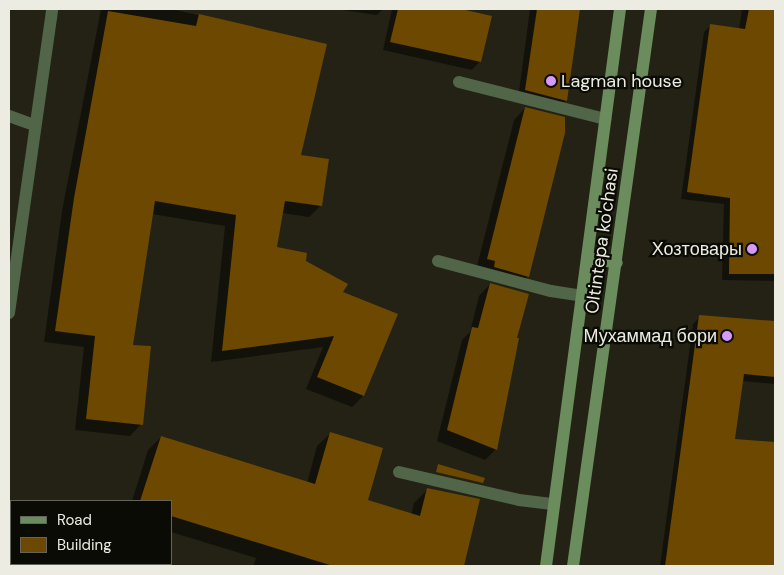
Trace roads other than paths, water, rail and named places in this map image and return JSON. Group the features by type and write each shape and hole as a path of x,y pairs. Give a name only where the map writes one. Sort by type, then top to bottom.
{"main road":[{"name":"Oltintepa ko'chasi","path":"546,566 620,9"},
{"name":"Oltintepa ko'chasi","path":"573,566 651,9"},
{"path":"587,258 616,263"}],"street":[{"path":"9,313 34,125 52,9"},
{"path":"459,82 605,119"},
{"path":"9,116 34,125"},
{"path":"438,261 551,291 581,296"},
{"path":"399,472 519,500 554,504"}],"place":[{"name":"Lagman house","path":"551,81"},
{"name":"Хозтовары","path":"752,249"},
{"name":"Мухаммад бори","path":"727,336"}]}
